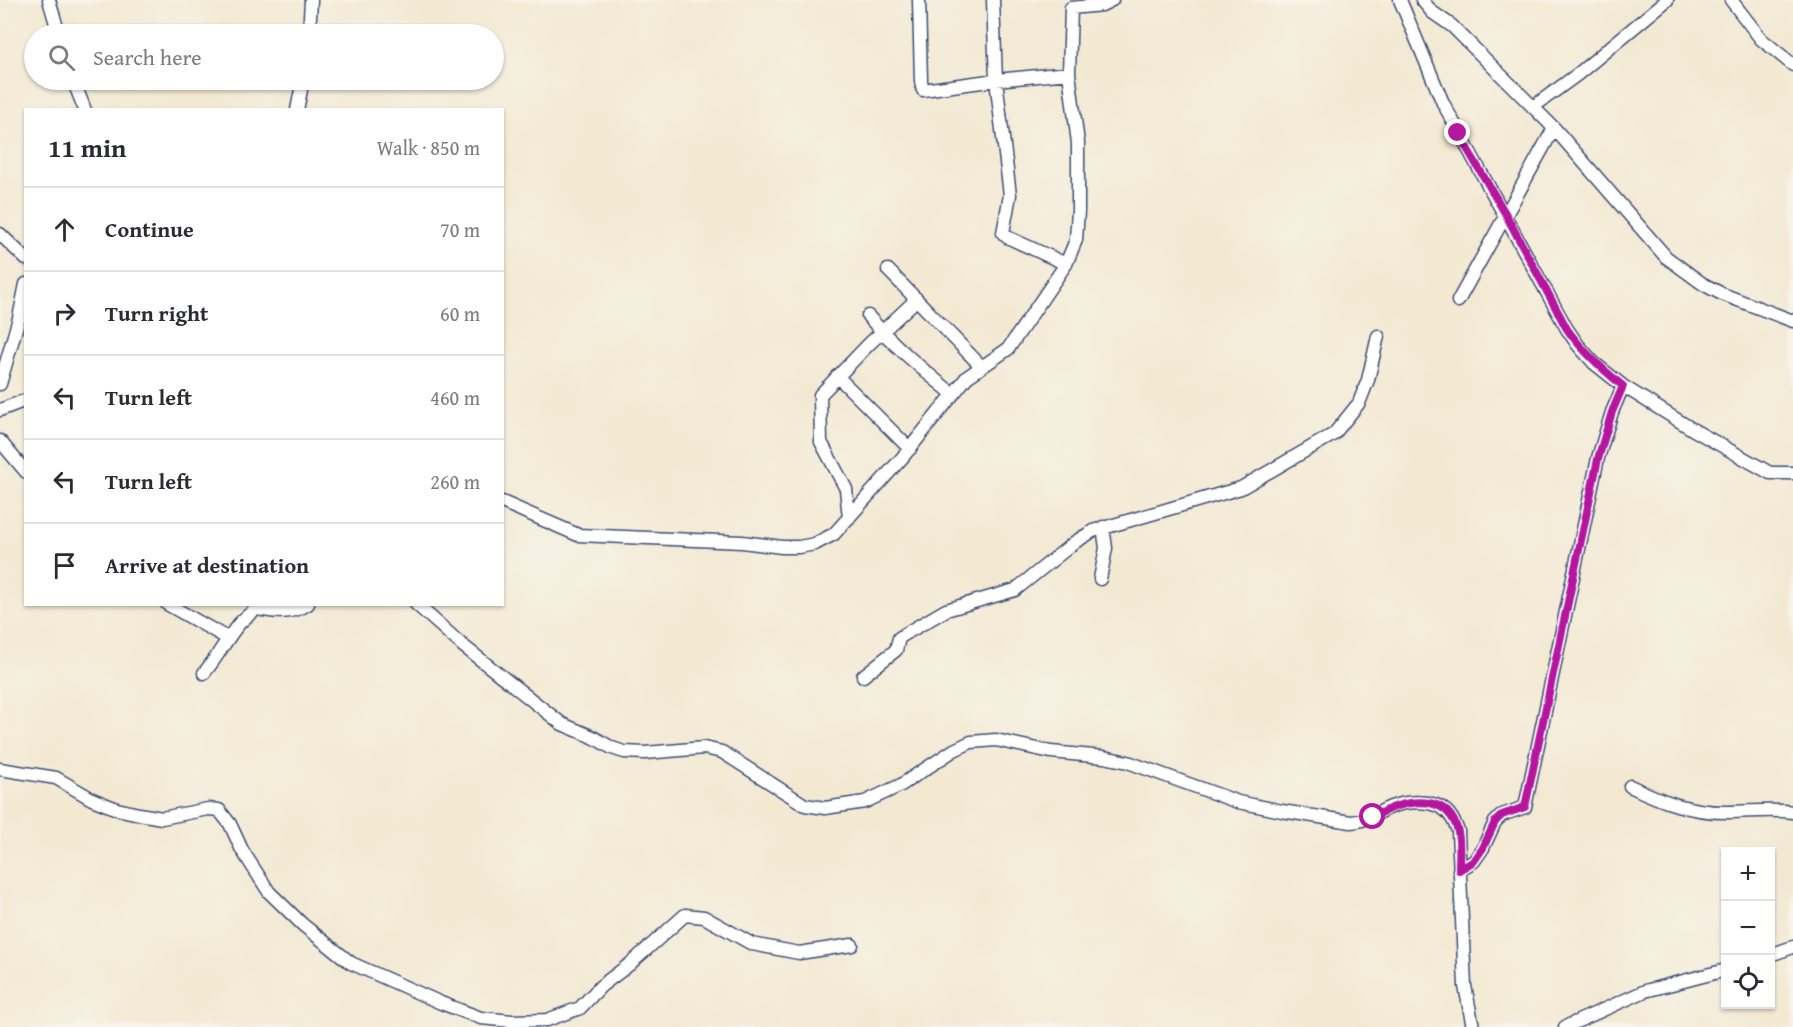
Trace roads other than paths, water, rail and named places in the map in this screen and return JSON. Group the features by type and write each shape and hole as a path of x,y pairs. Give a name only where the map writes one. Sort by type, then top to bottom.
{"street":[{"path":"49,0 55,24"},
{"path":"310,24 311,0"},
{"path":"919,0 923,90 1069,73"},
{"path":"993,0 996,80 1010,195 1003,233 1007,237 1066,264"},
{"path":"504,503 578,535 742,542 782,547 815,544 834,534 910,449 967,377 1008,348 1066,264 1076,240 1078,211 1078,143 1069,73 1070,4 1102,5 1112,0"},
{"path":"1400,0 1431,79 1443,103 1567,329 1578,345 1594,363 1623,386 1692,429 1770,473 1793,473"},
{"path":"1422,0 1533,106 1658,248 1678,267 1722,294 1793,321"},
{"path":"1533,106 1578,74 1667,0"},
{"path":"1731,0 1761,39 1793,65"},
{"path":"77,90 84,108"},
{"path":"297,108 301,90"},
{"path":"1458,301 1554,128"},
{"path":"0,234 24,257"},
{"path":"888,270 981,366"},
{"path":"0,384 24,294"},
{"path":"849,518 846,489 822,442 820,395 917,299"},
{"path":"868,316 917,366 954,394"},
{"path":"863,676 896,650 899,638 924,622 946,610 1015,590 1075,542 1103,527 1241,488 1334,434 1359,403 1368,380 1378,336"},
{"path":"837,376 910,449"},
{"path":"1459,870 1474,861 1495,822 1502,815 1525,807 1598,459 1612,412 1623,386"},
{"path":"0,410 24,401"},
{"path":"0,441 24,470"},
{"path":"1100,579 1106,548 1103,527"},
{"path":"171,606 227,638"},
{"path":"204,673 216,659 227,638 239,623 256,609 284,613 299,610 305,606"},
{"path":"418,606 462,645 562,724 593,736 612,748 624,752 645,753 704,748 722,752 805,805 825,808 865,802 901,785 954,750 971,742 996,740 1050,752 1104,757 1128,762 1238,802 1282,811 1362,821 1403,803 1431,804 1444,809 1453,818 1458,831 1465,986 1473,1027"},
{"path":"0,769 56,778 92,799 117,809 139,814 162,818 208,809 219,810 230,824 242,850 269,892 303,925 351,963 481,1018 547,1020 580,1008 601,986 630,964 685,915 704,917 752,944 799,953 852,945"},
{"path":"1630,786 1657,799 1704,811 1774,809 1793,812"},
{"path":"1773,955 1793,947"},
{"path":"1565,1027 1645,991 1721,971"}]}
